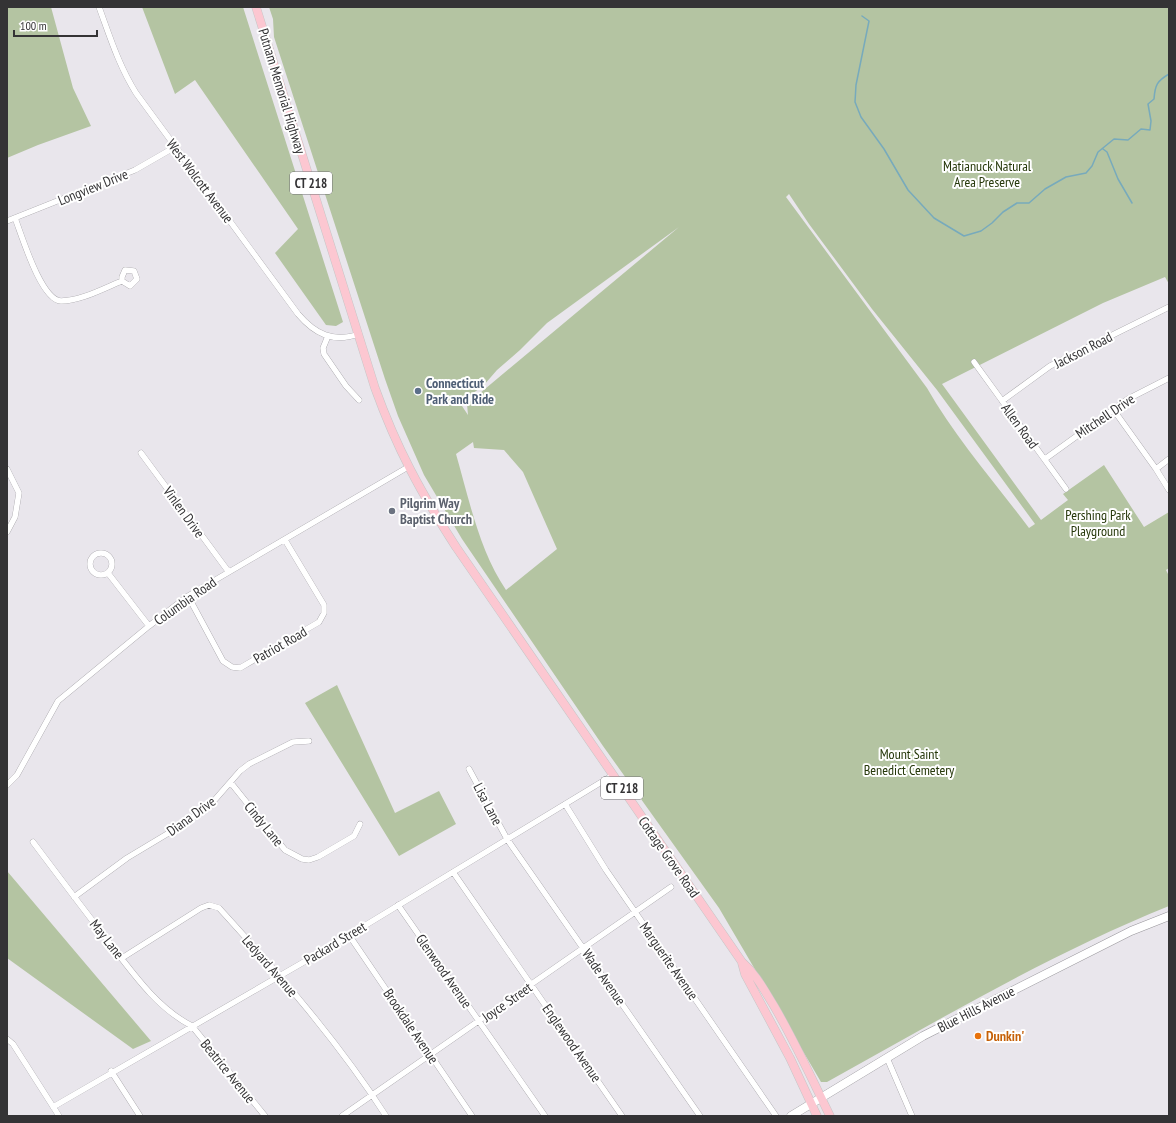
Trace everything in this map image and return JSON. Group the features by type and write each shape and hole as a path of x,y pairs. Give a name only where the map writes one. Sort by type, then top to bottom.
{"main road":[{"name":"Putnam Memorial Highway","path":"256,7 359,334"},
{"name":"CT 218","path":"359,334 386,420 408,467"},
{"name":"Cottage Grove Road","path":"408,467 432,511 502,614 742,962 751,970 761,985 785,1024 830,1116"},
{"name":"Blue Hills Avenue","path":"791,1116 923,1036 1118,938 1149,923 1169,916"},
{"name":"Cottage Grove Road","path":"742,962 745,974 790,1058 817,1116"}],"street":[{"name":"West Wolcott Avenue","path":"99,7 115,54 125,76 175,147 298,314 312,328 328,336 346,339 359,334"},
{"name":"Longview Drive","path":"7,221 135,170 175,147"},
{"path":"15,218 43,287 52,297 60,301 72,300 122,281"},
{"name":"Jackson Road","path":"1002,401 1050,366 1169,308"},
{"path":"328,336 324,348 324,354 346,386 359,400"},
{"name":"Allen Road","path":"974,362 1066,489"},
{"name":"Mitchell Drive","path":"1044,459 1128,399 1169,378"},
{"path":"1113,409 1156,469 1169,490"},
{"name":"Vinlen Drive","path":"141,453 228,572"},
{"path":"1156,469 1169,459"},
{"name":"Columbia Road","path":"7,785 17,775 58,700 149,626 188,596 408,467"},
{"path":"7,469 19,493 15,517 7,532"},
{"name":"Patriot Road","path":"188,596 223,661 232,667 240,668 319,622 324,613 324,605 285,540"},
{"path":"102,553 110,557 112,566 108,573 100,575 92,571 90,563 94,555 102,553"},
{"path":"108,573 149,626"},
{"name":"Diana Drive","path":"74,897 128,858 206,808 231,783 240,770 249,764 293,742 309,741"},
{"name":"Lisa Lane","path":"469,769 507,839"},
{"name":"Packard Street","path":"53,1107 111,1072 280,976 613,775"},
{"name":"Cindy Lane","path":"231,783 285,850 302,859 309,860 318,857 348,840 354,836 360,824"},
{"name":"Marguerite Avenue","path":"565,804 591,846 776,1116"},
{"name":"Wade Avenue","path":"507,839 700,1116"},
{"name":"May Lane","path":"33,842 74,897 158,1001 178,1018 192,1026"},
{"name":"Englewood Avenue","path":"453,872 622,1116"},
{"name":"Joyce Street","path":"342,1116 671,887"},
{"name":"Ledyard Avenue","path":"122,958 201,908 210,905 219,908 280,976 328,1035 386,1116"},
{"name":"Glenwood Avenue","path":"398,905 545,1116"},
{"name":"Brookdale Avenue","path":"349,935 472,1116"},
{"name":"Beatrice Avenue","path":"192,1026 265,1116"},
{"path":"7,1039 13,1044 59,1116"},
{"path":"887,1058 912,1116"},
{"path":"111,1072 140,1116"}],"green space":[{"path":"7,7 51,7 73,88 91,126 7,158"},
{"path":"142,7 243,7 343,322 336,326 326,325 275,253 298,229 195,80 175,94"},
{"path":"269,7 1169,7 1169,284 1165,277 1103,303 942,384 1041,520 1068,500 1063,494 1104,465 1144,527 1169,512 1169,568 1166,570 1169,576 1169,906 1038,966 827,1082 821,1082 719,908 603,746 462,539 424,475 398,416 385,379 274,37 273,19","holes":["789,194 809,224 872,309 937,390 1035,524 1029,528 976,460 950,424 927,388 786,197","679,227 467,404 468,415 462,406 468,397 484,385 497,370 547,323","473,442 474,448 504,450 523,472 557,549 506,590 497,575 482,541 470,506 456,454"]},
{"path":"337,685 395,813 439,791 456,824 399,856 305,703"},
{"path":"7,871 151,1041 133,1049 7,958"}],"waterway":[{"path":"862,16 869,21 856,85 855,102 861,117 884,149 908,190 934,218 964,236 981,231 1003,212 1017,203 1029,203 1045,189 1066,177 1086,173 1092,166 1098,152 1114,139 1128,140 1141,129 1150,130 1151,121 1148,104 1154,99 1157,84 1169,74"},
{"path":"1103,149 1107,152 1118,179 1132,203"}],"place":[{"name":"Connecticut Park and Ride","path":"418,391"},
{"name":"Pilgrim Way Baptist Church","path":"392,511"},
{"name":"Dunkin'","path":"978,1036"}],"park label":[{"name":"Matianuck Natural Area Preserve","path":"987,174"},
{"name":"Pershing Park Playground","path":"1098,524"},
{"name":"Mount Saint Benedict Cemetery","path":"909,762"}]}
